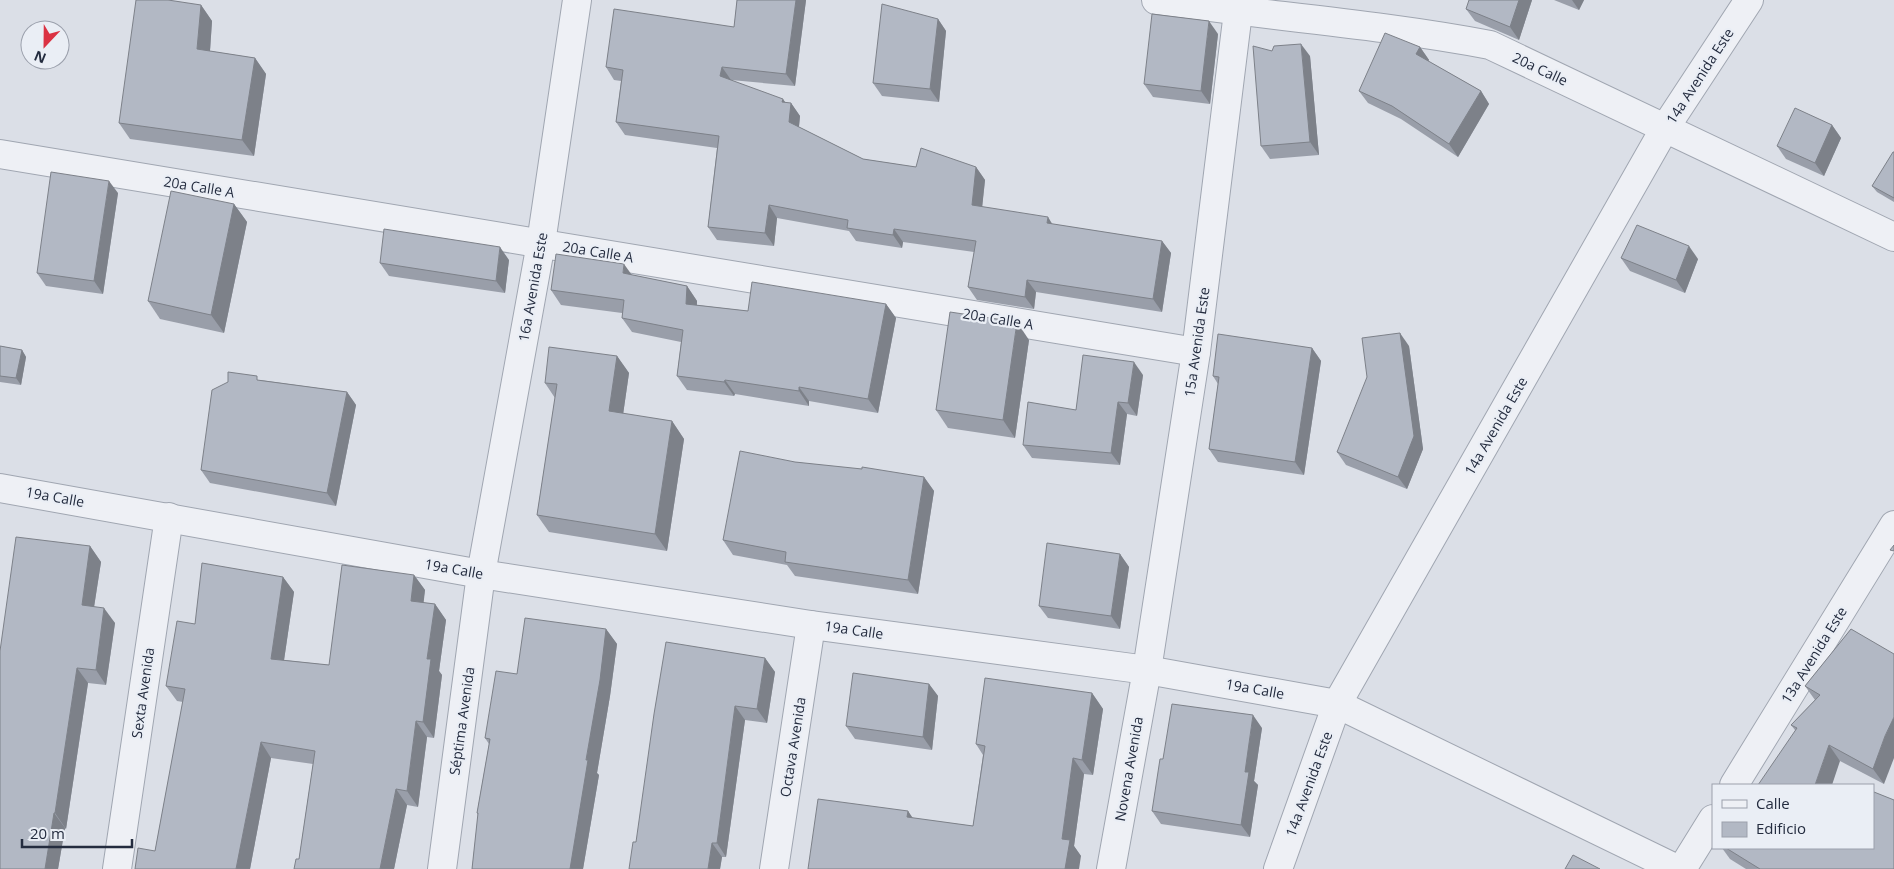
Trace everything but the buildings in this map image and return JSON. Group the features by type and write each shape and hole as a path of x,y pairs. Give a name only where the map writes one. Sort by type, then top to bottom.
{"street":[{"name":"16a Avenida Este","path":"481,574 541,243 577,0"},
{"name":"20a Calle","path":"1156,0 1238,12 1434,34 1490,45 1894,237"},
{"name":"14a Avenida Este","path":"1278,869 1337,704 1666,128 1749,0"},
{"name":"15a Avenida Este","path":"1147,670 1196,352 1238,12"},
{"name":"20a Calle A","path":"0,154 1196,352"},
{"name":"19a Calle","path":"0,488 481,574 812,624 1147,670 1337,704 1677,869"},
{"name":"Sexta Avenida","path":"117,869 169,517"},
{"name":"13a Avenida Este","path":"1735,784 1894,525"},
{"name":"Séptima Avenida","path":"442,869 481,574"},
{"name":"Octava Avenida","path":"774,869 812,624"},
{"name":"Novena Avenida","path":"1111,869 1147,670"},
{"path":"1682,869 1712,821"}]}
